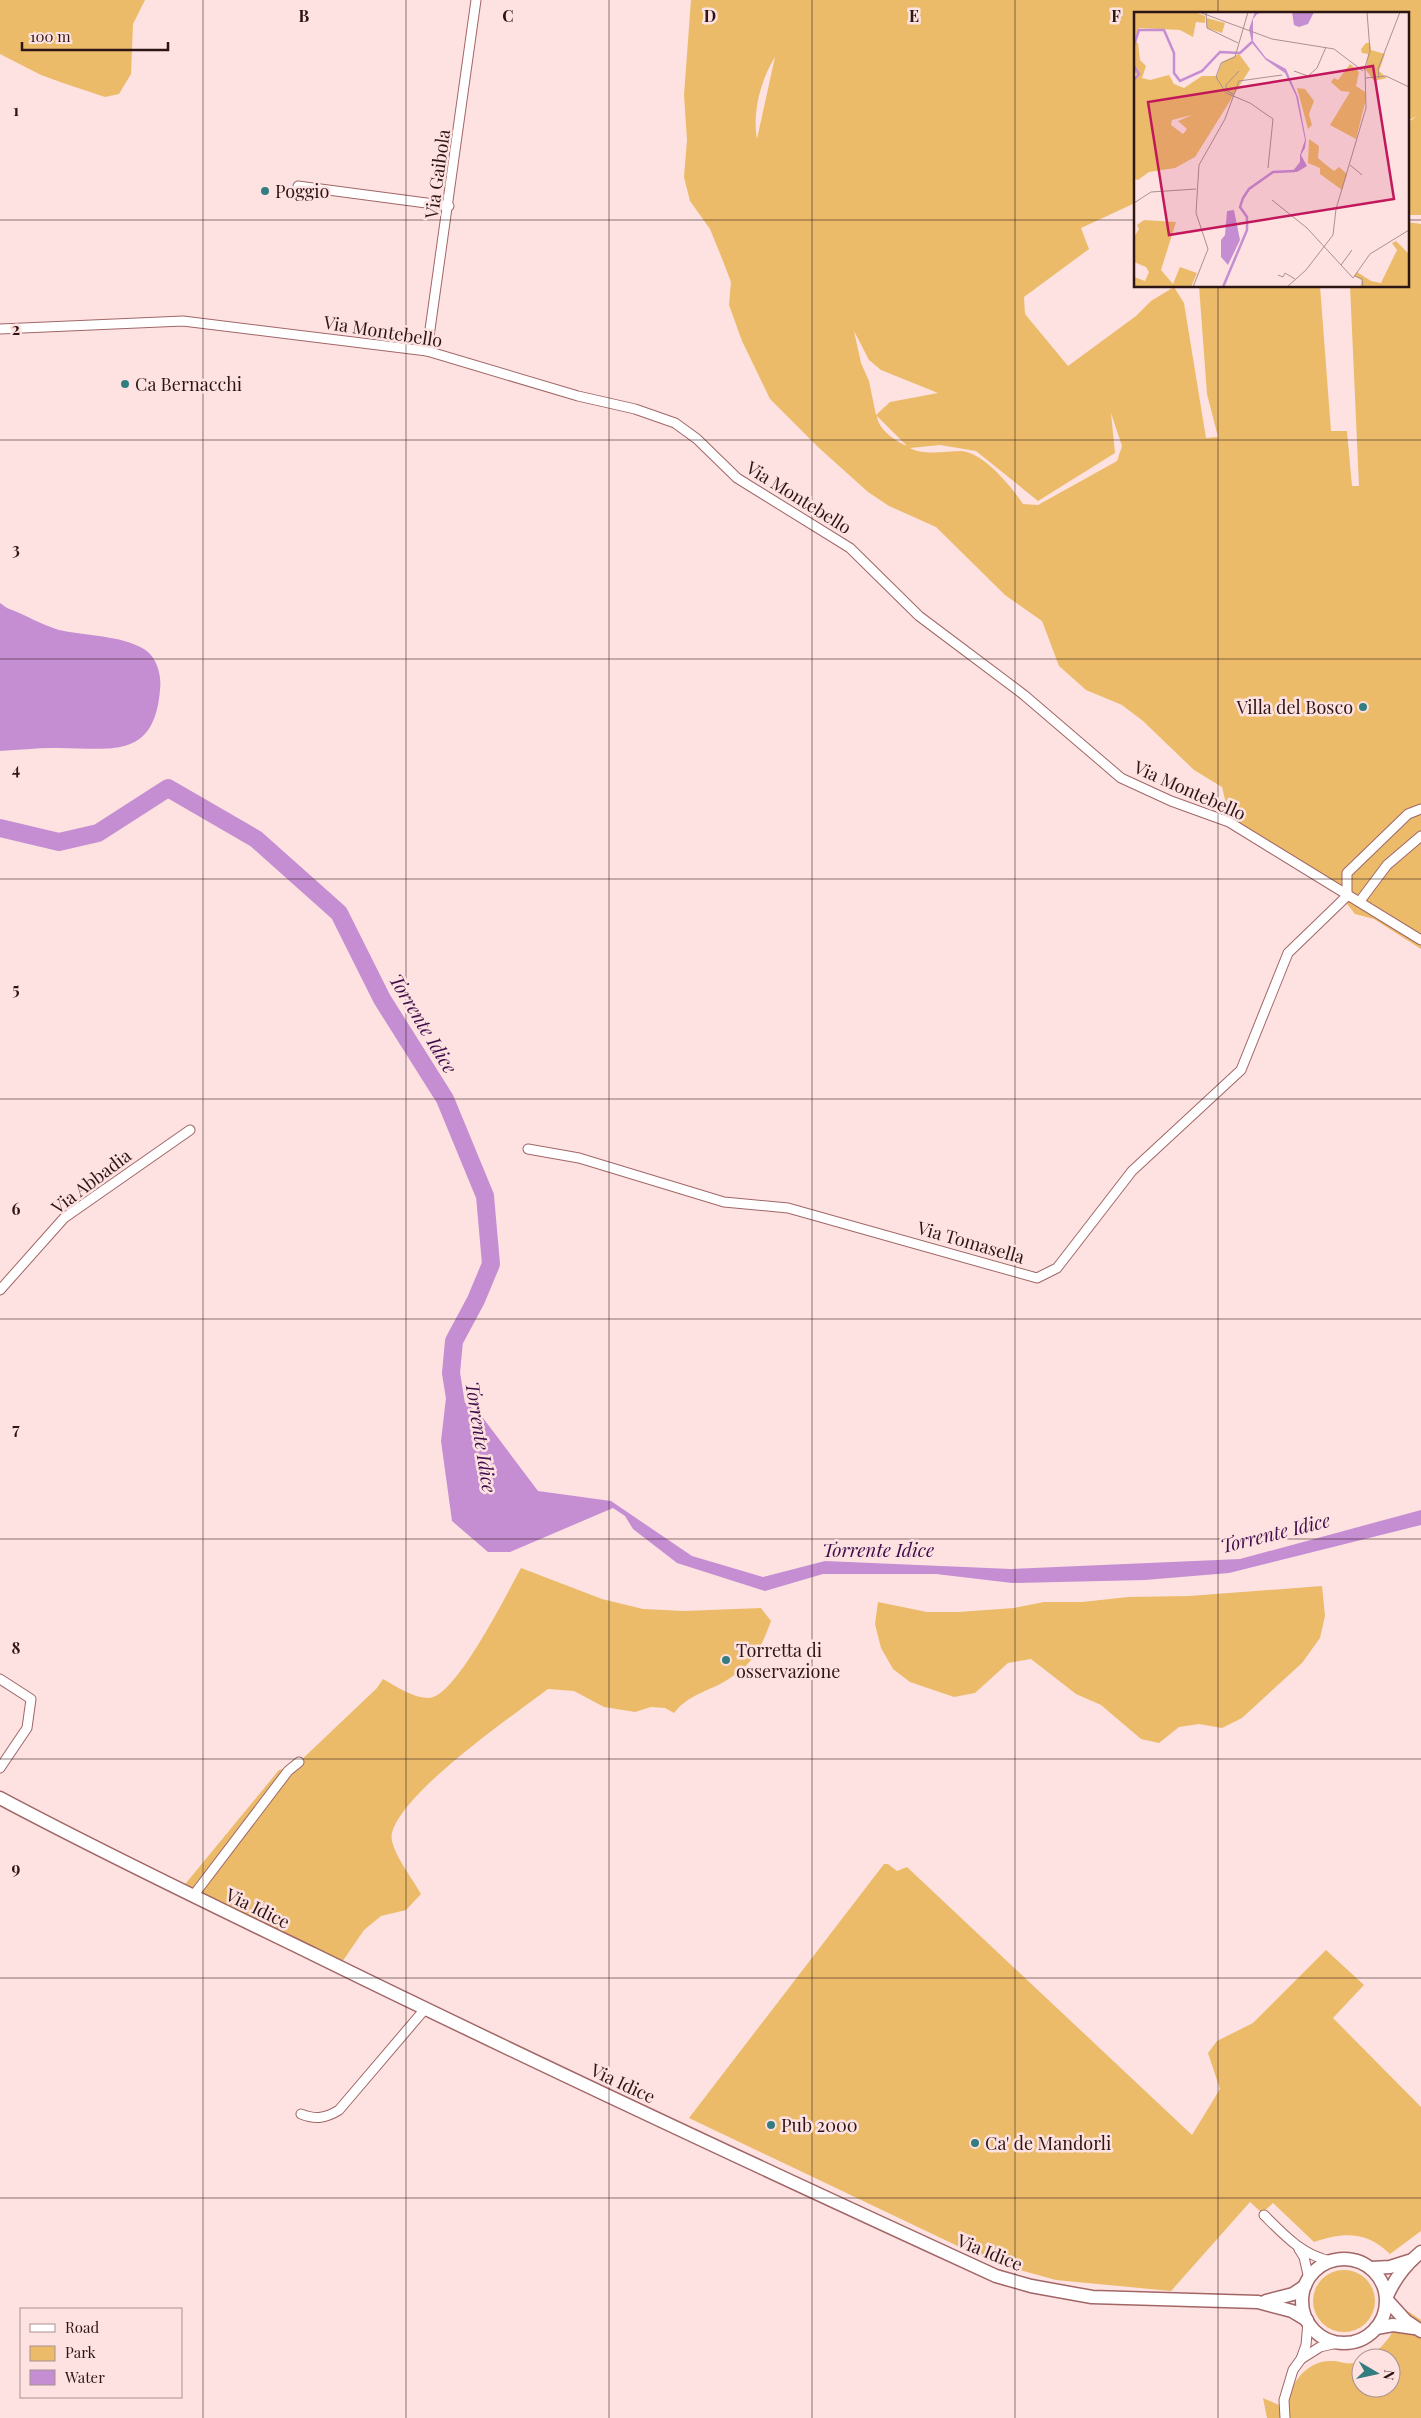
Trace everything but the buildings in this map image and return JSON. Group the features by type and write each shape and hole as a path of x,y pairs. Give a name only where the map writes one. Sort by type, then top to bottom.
{"main road":[{"name":"Via Idice","path":"0,1798 193,1896 425,2009 766,2171 996,2276 1031,2286 1092,2297 1258,2302 1292,2311 1307,2321 1320,2336 1337,2343"},
{"path":"1337,2343 1352,2343 1367,2337 1376,2328 1384,2317 1392,2283 1409,2261 1421,2252"},
{"path":"1331,2261 1345,2258 1361,2262 1371,2268 1383,2283 1387,2298 1398,2314 1419,2330"},
{"name":"Via Idice","path":"1258,2302 1293,2294 1307,2283 1321,2265 1331,2261"},
{"path":"1371,2268 1384,2268 1409,2261"},
{"path":"1307,2283 1302,2307 1307,2321"},
{"path":"1376,2328 1393,2325 1419,2330"}],"street":[{"name":"Via Gaibola","path":"428,352 476,0"},
{"path":"298,186 449,206"},
{"name":"Via Montebello","path":"0,329 183,322 428,352 675,423 697,439 737,478 850,548 919,616 1024,695 1121,778 1171,801 1229,822 1421,940"},
{"path":"1347,896 1347,873 1408,814 1421,809"},
{"path":"1360,901 1387,865 1421,836"},
{"name":"Via Tomasella","path":"528,1149 579,1158 724,1202 788,1208 1038,1278 1057,1268 1132,1171 1241,1070 1288,953 1347,896"},
{"name":"Via Abbadia","path":"0,1290 64,1218 190,1130"},
{"path":"0,1679 31,1699 27,1728 0,1768"},
{"path":"193,1896 288,1770 299,1762"},
{"path":"301,2114 313,2118 328,2117 339,2110 425,2009"},
{"path":"1264,2215 1297,2247 1304,2257 1307,2283"},
{"path":"1297,2247 1318,2259 1331,2261"},
{"path":"1285,2418 1284,2400 1288,2383 1306,2345 1307,2321"},
{"path":"1301,2359 1320,2347 1337,2343"}],"green space":[{"path":"0,0 145,0 133,24 131,74 119,94 105,97 63,83 41,75 0,54"},
{"path":"691,0 1421,0 1421,215 1408,215 1408,122 1417,116 1408,120 1408,12 1134,12 1134,203 1081,228 1089,249 1024,297 1025,314 1068,366 1136,316 1151,301 1175,288 1184,303 1206,438 1218,437 1207,394 1199,288 1320,288 1331,431 1347,431 1352,486 1359,486 1350,288 1408,288 1408,222 1421,224 1421,949 1374,919 1355,914 1333,886 1232,828 1222,787 1194,770 1143,721 1122,705 1086,690 1059,666 1042,621 1005,595 936,527 889,506 868,492 818,447 770,399 742,341 729,305 731,282 723,261 710,229 690,201 684,177 687,140 684,95","holes":["775,57 757,139 756,118 759,96","854,331 869,360 881,370 938,393 890,402 876,415 869,381 861,363","1111,413 1122,446 1117,461 1038,505 1023,504 996,471 978,457 961,451 922,452 910,448 940,445 976,451 1038,501 1115,453","877,416 907,446 888,434 880,425"]},
{"path":"521,1568 602,1599 643,1609 684,1611 761,1608 771,1621 759,1649 748,1664 722,1683 690,1698 674,1713 665,1708 651,1707 635,1712 604,1707 574,1691 548,1689 485,1736 436,1776 400,1816 392,1833 397,1855 421,1894 406,1910 381,1916 364,1930 340,1965 182,1888 279,1770 296,1765 377,1688 383,1679 405,1692 423,1698 429,1698 440,1693 453,1681 480,1642"},
{"path":"1322,1586 1325,1616 1320,1638 1302,1663 1242,1718 1222,1728 1199,1724 1179,1727 1159,1743 1141,1739 1101,1705 1076,1694 1031,1659 1008,1663 975,1693 954,1697 910,1682 893,1669 881,1648 875,1624 878,1602 927,1612 958,1612 1014,1608 1044,1602 1082,1602 1128,1597 1189,1596"},
{"path":"884,1864 888,1864 897,1871 907,1867 1192,2135 1220,2089 1208,2053 1217,2041 1253,2023 1326,1950 1364,1985 1333,2018 1421,2107 1421,2231 1390,2254 1381,2246 1363,2237 1335,2236 1314,2242 1273,2203 1262,2213 1250,2202 1171,2291 1056,2280 1005,2266 966,2250 689,2118"},
{"path":"1338,2270 1350,2270 1366,2279 1373,2289 1375,2301 1373,2313 1366,2323 1350,2332 1338,2332 1327,2327 1318,2318 1313,2307 1313,2295 1318,2284 1327,2275"},
{"path":"1403,2308 1421,2320 1421,2418 1267,2418 1263,2398 1281,2406 1300,2376 1313,2365 1321,2362 1351,2363 1351,2398 1401,2398 1401,2348 1380,2348 1397,2323"}],"water":[{"path":"0,603 7,608 59,630 124,641 135,644 149,652 158,667 160,690 156,713 148,730 138,740 124,746 92,749 47,748 0,751"},
{"path":"447,1389 480,1414 538,1491 611,1501 692,1556 763,1577 825,1561 1011,1569 1240,1559 1421,1510 1421,1525 1229,1573 1145,1580 1012,1583 936,1574 823,1574 765,1591 677,1563 633,1529 625,1516 613,1508 510,1552 488,1552 452,1521 441,1441"}],"waterway":[{"name":"Torrente Idice","path":"0,828 59,842 98,833 168,788 256,839 339,913 382,999 445,1099 485,1196 491,1264 476,1300 454,1341 451,1373 458,1417"}],"place":[{"name":"Poggio","path":"265,191"},
{"name":"Ca Bernacchi","path":"125,384"},
{"name":"Villa del Bosco","path":"1363,707"},
{"name":"Torretta di osservazione","path":"726,1660"},
{"name":"Pub 2000","path":"771,2125"},
{"name":"Ca' de Mandorli","path":"975,2143"}]}
